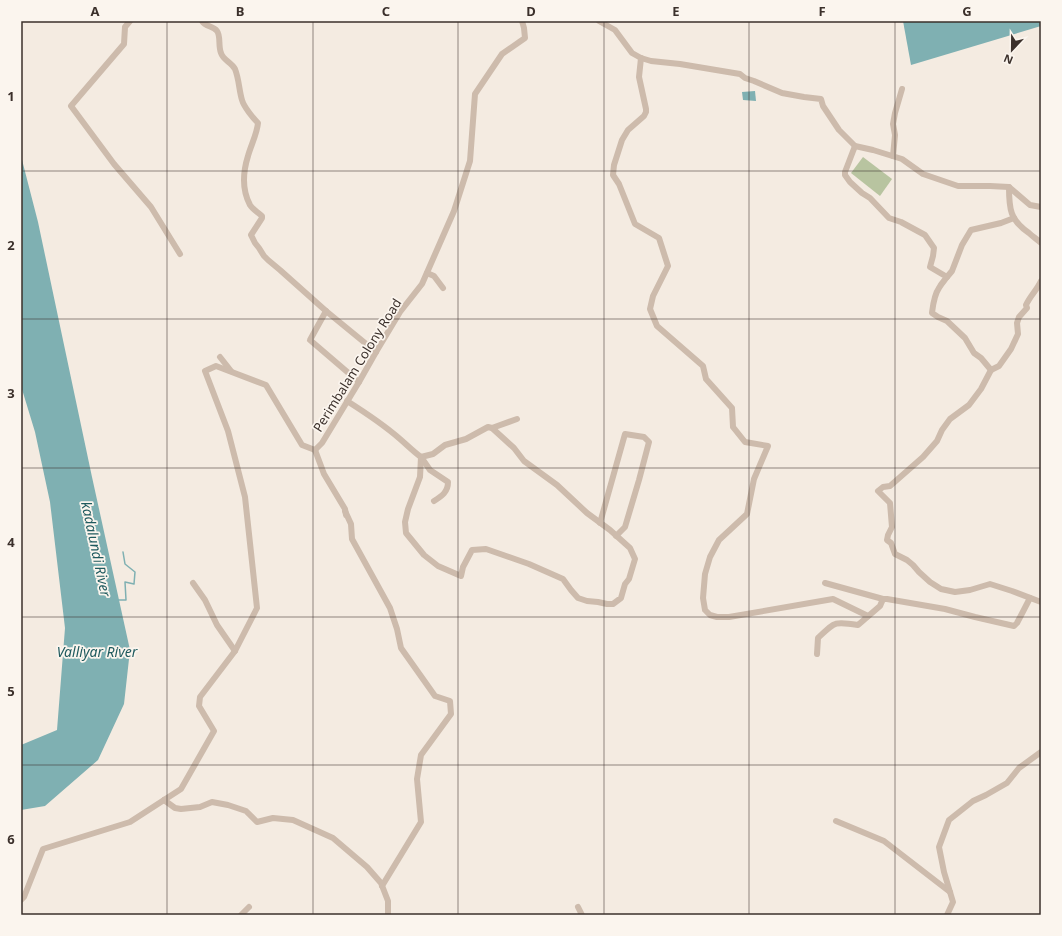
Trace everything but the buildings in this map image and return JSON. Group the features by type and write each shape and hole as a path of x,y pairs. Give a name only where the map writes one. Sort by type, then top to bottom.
{"street":[{"path":"130,21 125,27 124,44 71,106 114,164 151,206 180,254"},
{"path":"202,21 205,25 218,32 220,52 223,57 232,64 235,70 242,100 258,123 244,174 245,188 250,205 262,216 251,235 252,238 268,260 326,311 376,352"},
{"name":"Perimbalam Colony Road","path":"21,900 24,897 43,849 130,822 181,789 214,730 199,706 200,697 235,651 257,608 245,497 228,431 205,371 216,366 266,385 302,445 316,450 322,443 400,312 422,284 454,211 470,161 475,94 502,54 525,38 522,21"},
{"path":"599,21 615,30 632,53 641,58 651,61 680,64 740,74 745,78 782,93 821,99 823,106 839,130 855,146 902,159 923,174 958,186 1009,187 1030,205 1041,207"},
{"path":"641,58 639,78 646,112 644,116 628,130 622,140 614,165 613,175 619,184 634,224 659,238 667,261 668,266 653,296 650,309 656,326 703,366 706,379 732,408 733,427 745,442 768,446 754,479 747,514 719,540 710,557 704,580 703,598 705,610 710,615 717,617 729,617 833,599 868,616"},
{"path":"893,156 893,124 902,90"},
{"path":"855,146 845,175 850,182 870,198 889,218 901,222 925,235 934,248 934,256 930,267 947,277"},
{"path":"1009,187 1010,208 1014,218 1024,229 1041,243"},
{"path":"991,370 981,358 974,353 965,338 947,321 932,313 932,307 936,293 952,271 962,245 972,230 1001,223 1014,218"},
{"path":"427,273 434,276 443,288"},
{"path":"1041,281 1029,298 1026,305 1027,308 1019,317 1017,323 1018,334 1011,349 1000,366 991,370 981,389 973,400 950,419 942,430 937,442 923,457 890,486 883,486 878,491 890,503 892,527 887,540 891,543 895,554 913,565 930,582 941,589 955,592 970,590 990,584 1041,602"},
{"path":"326,311 310,340 359,382"},
{"path":"220,357 232,372"},
{"path":"347,401 369,415 400,439 413,452 421,457 430,470 448,482 448,487 445,494 434,501"},
{"path":"421,457 433,454 445,445 466,438 488,427 492,428 517,419"},
{"path":"421,457 420,477 408,509 405,522 406,533 424,555 438,566 461,576 463,567 472,550 486,549 530,564 563,579 578,598 587,602 613,604 621,598 635,559 630,548 587,513 557,485 524,461 514,448 492,428"},
{"path":"600,523 625,434 644,437 649,442 639,480 625,527 616,536"},
{"path":"316,450 324,474 333,488 351,524 352,539 390,608 401,648 435,696 450,701 451,714 421,755 417,779 421,822 382,886"},
{"path":"345,511 346,518"},
{"path":"193,583 205,600 217,625 235,651"},
{"path":"825,583 883,600 887,598 945,609 1014,626 1030,598"},
{"path":"817,654 818,638 832,626 841,622 858,625 880,606 883,600"},
{"path":"947,915 953,902 944,872 939,847 949,820 973,801 1007,783 1019,768 1041,752"},
{"path":"164,800 175,808 181,809 200,807 212,802 228,805 246,811 257,822 273,818 293,820 333,838 367,867 382,886 388,901 388,915"},
{"path":"836,821 884,841 950,892"},
{"path":"240,915 249,907"},
{"path":"578,907 582,915"}],"green space":[{"path":"863,157 892,179 880,196 851,173"}],"water":[{"path":"903,21 1041,21 1041,26 911,65"},
{"path":"755,91 756,101 743,100 742,92"},
{"name":"Valliyar River","path":"21,156 38,222 130,650 124,704 98,760 45,806 21,810 21,745 57,730 65,628 50,502 35,432 21,386"}],"waterway":[{"name":"kadalundi River","path":"118,600 126,600 125,582 134,584 135,572 125,564 123,552"}]}
